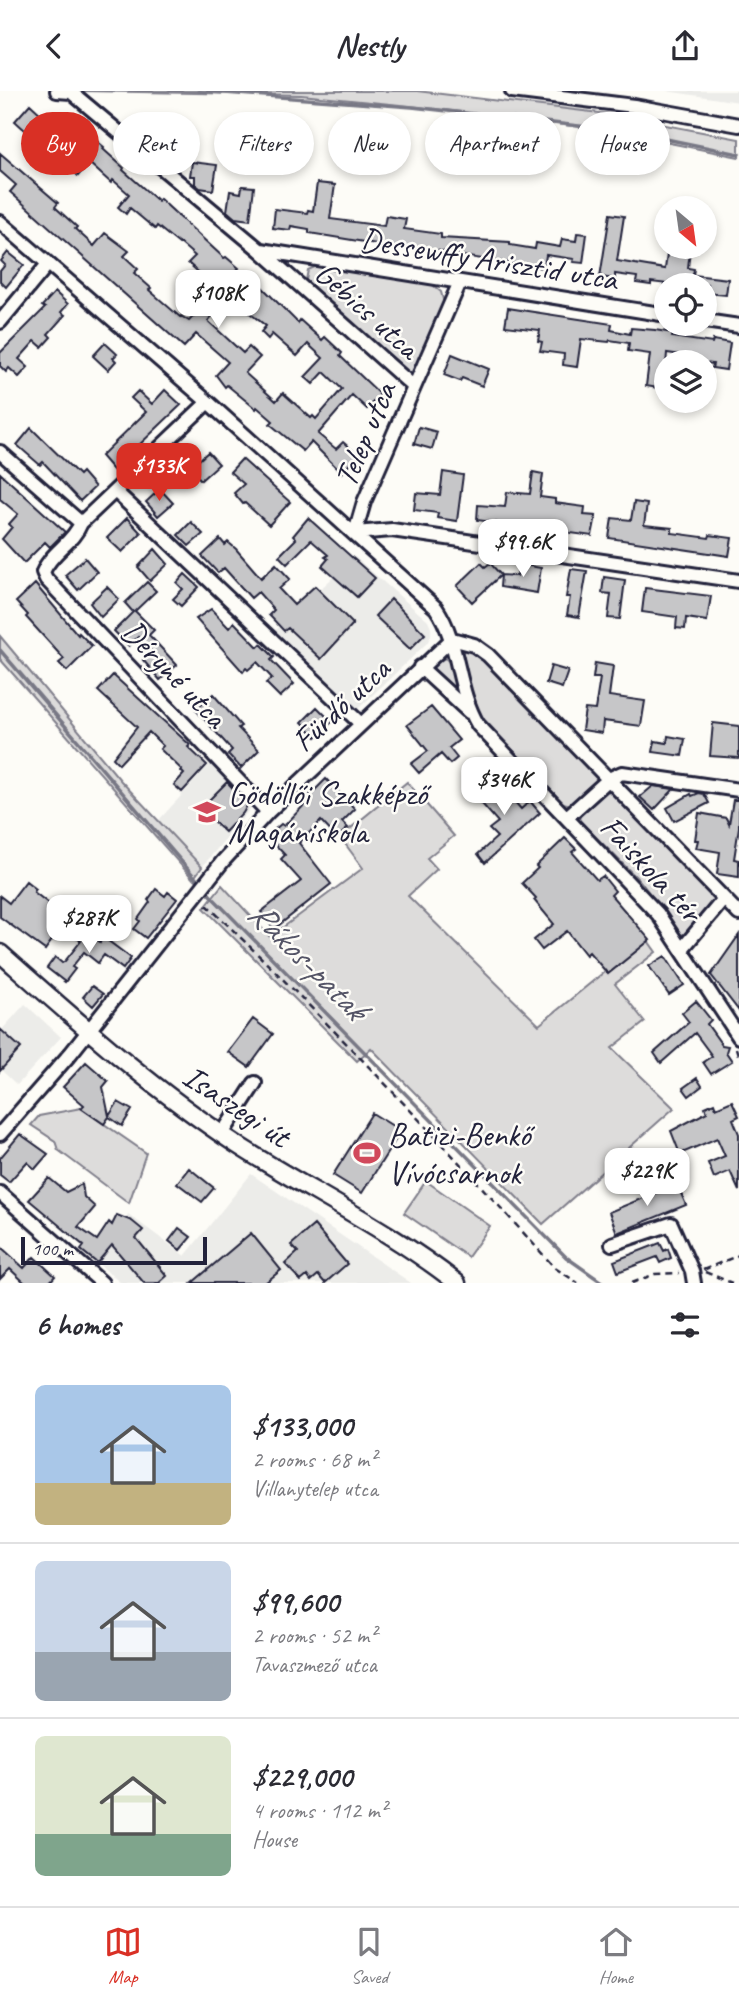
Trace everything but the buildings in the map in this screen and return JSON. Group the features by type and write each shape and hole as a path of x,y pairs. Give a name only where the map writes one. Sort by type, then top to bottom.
{"main road":[{"name":"Isaszegi út","path":"0,953 177,1103 222,1134 352,1213 457,1283"}],"street":[{"name":"Gébics utca","path":"57,91 71,91 260,250 414,387"},
{"path":"512,91 634,106 739,125"},
{"path":"0,222 208,402 436,607 452,639 421,667"},
{"name":"Dessewffy Arisztid utca","path":"260,250 654,312"},
{"path":"0,322 48,264"},
{"name":"Telep utca","path":"355,533 364,502 460,282"},
{"path":"717,323 739,326"},
{"path":"0,452 81,523 208,402"},
{"path":"115,491 360,723"},
{"name":"Déryné utca","path":"81,523 76,535 47,564 43,572 46,579 268,812"},
{"path":"355,533 392,530 739,581"},
{"name":"Faiskola tér","path":"452,639 470,643 488,655 723,900 682,949 646,900 486,734 465,697 452,639"},
{"name":"Fürdő utca","path":"0,1134 89,1030 197,893 268,812 421,667"},
{"name":"Faiskola tér","path":"421,667 473,715"},
{"path":"609,779 622,773 739,790"},
{"name":"Faiskola tér","path":"567,817 609,779"},
{"path":"723,900 739,914"},
{"path":"682,949 739,1037"},
{"path":"222,1134 255,1083"},
{"path":"0,1193 102,1283"},
{"path":"612,1244 671,1224 693,1277"}],"path":[{"path":"188,904 208,906 266,962 392,1090 555,1268 578,1283"},
{"path":"732,1283 702,1270 739,1255"},
{"path":"632,1283 655,1274 693,1277"}],"shaded area":[{"path":"83,91 417,91 591,112 575,112 575,126 561,125 561,112 460,112 301,95"},
{"path":"666,91 739,91 739,102"},
{"path":"670,126 739,139 739,157 670,143"},
{"path":"319,265 429,282 441,292 444,303 415,372 409,374 308,285 308,270"},
{"path":"355,557 428,621 431,628 427,643 358,709 275,631"},
{"path":"0,636 121,781 202,867 193,879 0,659"},
{"path":"461,647 475,649 600,777 600,781 571,805 563,803 479,714 473,701"},
{"path":"445,658 452,664 458,691 456,693 432,669 435,663"},
{"name":"Gödöllői Szakképző Magániskola","path":"214,760 255,803 202,867 158,821"},
{"path":"407,782 454,836 427,858 437,869 408,896 539,1025 646,938 656,952 615,984 645,1022 612,1048 674,1108 543,1224 371,1048 357,1061 204,908 222,885 270,937 363,868 340,837"},
{"path":"609,789 713,895 714,902 687,936 681,934 640,881 579,820 581,812"},
{"path":"25,1004 61,1037 17,1085 0,1069 0,1032"},
{"path":"81,1108 146,1153 129,1203 58,1150 55,1141 31,1125 39,1116"},
{"path":"251,1174 411,1283 121,1283 97,1263 116,1240 128,1214 185,1256"},
{"path":"426,1181 490,1226 468,1257 404,1213"}],"waterway":[{"path":"198,91 412,107 632,132 739,154"},
{"name":"Rákos-patak","path":"0,650 211,896 566,1257 603,1283"}],"place":[{"name":"Gödöllői Szakképző Magániskola","path":"207,812"},
{"name":"Batizi-Benkő Vívócsarnok","path":"367,1153"}]}
